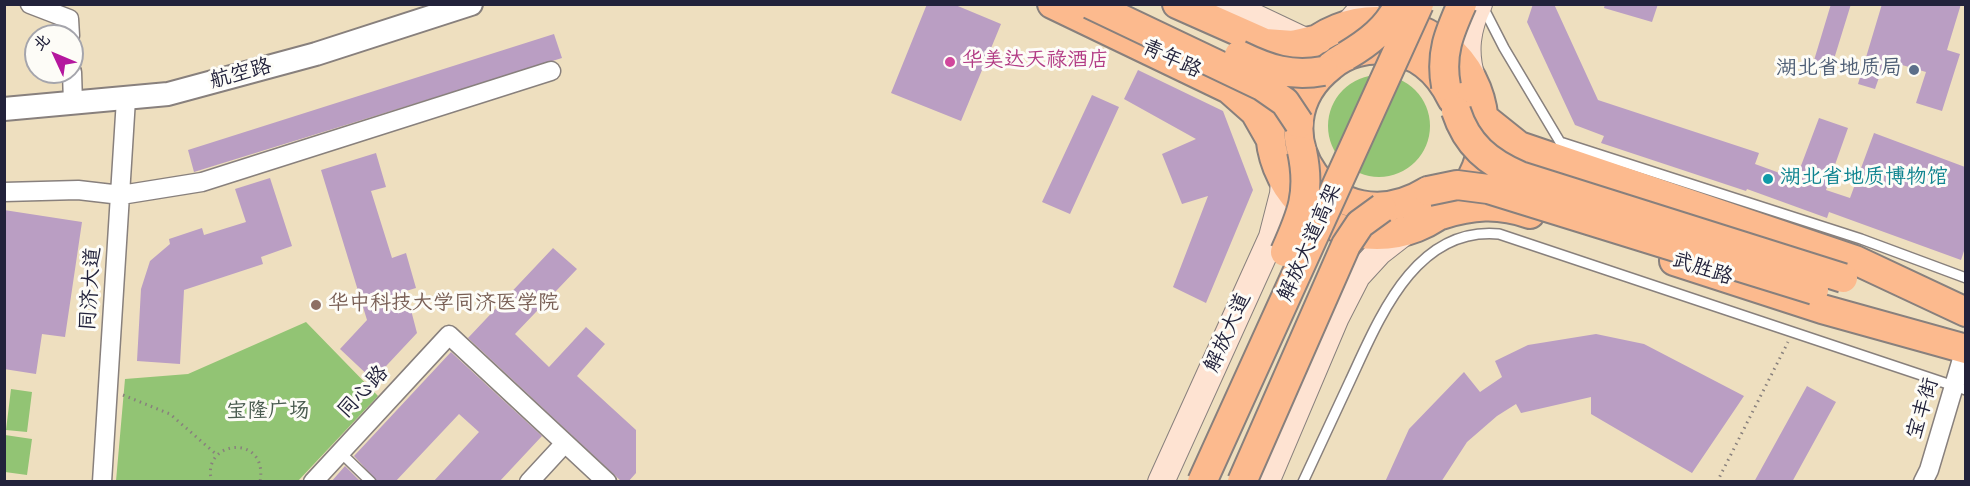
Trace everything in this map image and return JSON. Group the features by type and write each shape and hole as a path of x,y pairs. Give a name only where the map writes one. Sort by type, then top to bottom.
{"main road":[{"name":"青年路","path":"1052,4 1229,89 1255,112 1271,140"},
{"path":"1090,4 1262,86 1285,102 1293,110 1299,123 1307,188 1300,220 1184,482"},
{"path":"1131,4 1278,72 1296,74 1335,64 1370,50 1394,50 1459,82"},
{"path":"1177,4 1253,40 1280,46 1313,40 1347,26 1368,22 1391,22 1415,28 1435,38 1450,50 1459,82 1469,141 1477,150 1506,170 1842,288 1965,349"},
{"path":"1227,4 1313,40"},
{"path":"1347,26 1366,4"},
{"path":"1299,123 1306,96 1335,64 1364,45 1386,26 1399,4"},
{"name":"解放大道高架","path":"1202,482 1419,4"},
{"name":"解放大道高架","path":"1222,482 1438,4"},
{"path":"1462,4 1444,49 1443,69 1459,82 1484,118 1519,146 1854,260 1965,313"},
{"path":"1459,82 1467,60 1467,45 1480,4"},
{"path":"1313,40 1285,74 1275,96 1271,140 1284,180 1303,206 1332,226 1369,235 1406,231"},
{"path":"1266,482 1336,317 1357,276 1379,252 1406,231 1439,216 1467,187 1482,151 1484,118"},
{"path":"1302,151 1316,177 1332,193 1352,204 1382,208 1399,205 1442,186 1471,185 1842,288 1965,313"},
{"name":"解放大道","path":"1161,482 1272,237 1283,194 1284,180"},
{"name":"武胜路","path":"1439,216 1479,206 1496,205 1518,210 1822,309 1965,349"},
{"path":"1242,482 1346,245 1360,224 1382,208"}],"street":[{"path":"30,4 69,19 69,24"},
{"name":"航空路","path":"4,109 126,99 168,93 231,79 471,4"},
{"path":"4,192 78,190 121,195 202,182 551,71"},
{"path":"72,84 73,103"},
{"name":"同济大道","path":"102,482 126,99"},
{"name":"同心路","path":"313,482 449,335 565,443"},
{"name":"宝丰街","path":"1923,482 1960,388 1965,349"},
{"path":"529,482 565,443 607,482"}],"lane":[{"path":"1480,4 1560,142 1861,238 1965,278"},
{"path":"1303,482 1387,304 1417,266 1459,238 1481,232 1500,234 1960,388"},
{"path":"340,452 371,482"}],"path":[{"path":"1717,482 1794,331"},
{"path":"108,389 170,414 217,455"},
{"path":"212,482 210,470 217,455 232,447 249,450 260,464 260,482"}],"green space":[{"path":"1379,75 1398,79 1415,90 1426,107 1430,126 1426,145 1415,162 1398,173 1379,177 1360,173 1343,162 1332,145 1328,126 1332,107 1343,90 1360,79"},
{"name":"宝隆广场","path":"306,322 378,396 298,481 116,481 125,379 188,374"},
{"path":"11,389 32,392 27,432 6,430"},
{"path":"5,435 32,439 27,475 5,472"}],"building":[{"path":"927,4 953,4 1001,24 961,121 891,93"},
{"path":"1533,4 1554,4 1598,100 1759,153 1755,164 1796,179 1819,118 1848,128 1826,190 1850,198 1874,133 1965,167 1965,248 1961,260 1829,212 1827,218 1747,189 1746,191 1601,143 1604,136 1575,125 1527,22"},
{"path":"1605,4 1658,4 1652,22 1604,8"},
{"path":"1831,4 1851,4 1830,72 1812,67"},
{"path":"1882,4 1961,4 1947,50 1960,54 1942,111 1916,103 1926,72 1885,60 1875,89 1858,84"},
{"path":"554,34 562,58 194,172 188,150"},
{"path":"1138,70 1223,111 1253,190 1206,303 1173,287 1208,196 1182,204 1162,154 1196,139 1124,99"},
{"path":"1092,95 1119,107 1070,214 1042,202"},
{"path":"376,153 386,187 371,191 392,258 406,253 416,288 406,291 417,333 373,380 340,349 367,320 321,170"},
{"path":"270,178 292,246 261,257 263,264 184,290 180,364 137,361 141,289 150,261 170,244 169,239 202,228 204,235 246,222 235,189"},
{"path":"4,210 82,222 65,337 42,334 36,374 4,369"},
{"path":"553,248 577,269 515,334 549,367 586,327 605,344 577,376 636,430 636,473 628,482 622,482 468,338"},
{"path":"1596,334 1644,344 1744,396 1692,473 1591,414 1591,397 1521,413 1516,404 1497,416 1467,442 1441,482 1385,482 1409,429 1464,372 1480,392 1502,377 1495,361 1528,345"},
{"path":"451,352 542,436 499,482 433,482 479,432 459,414 395,482 378,482 354,456"},
{"path":"1807,386 1836,402 1792,482 1754,482"},
{"path":"345,466 361,482 331,482"}],"place":[{"name":"华美达天禄酒店","path":"950,62"},
{"name":"湖北省地质局","path":"1914,70"},
{"name":"湖北省地质博物馆","path":"1768,179"},
{"name":"华中科技大学同济医学院","path":"316,305"}]}
